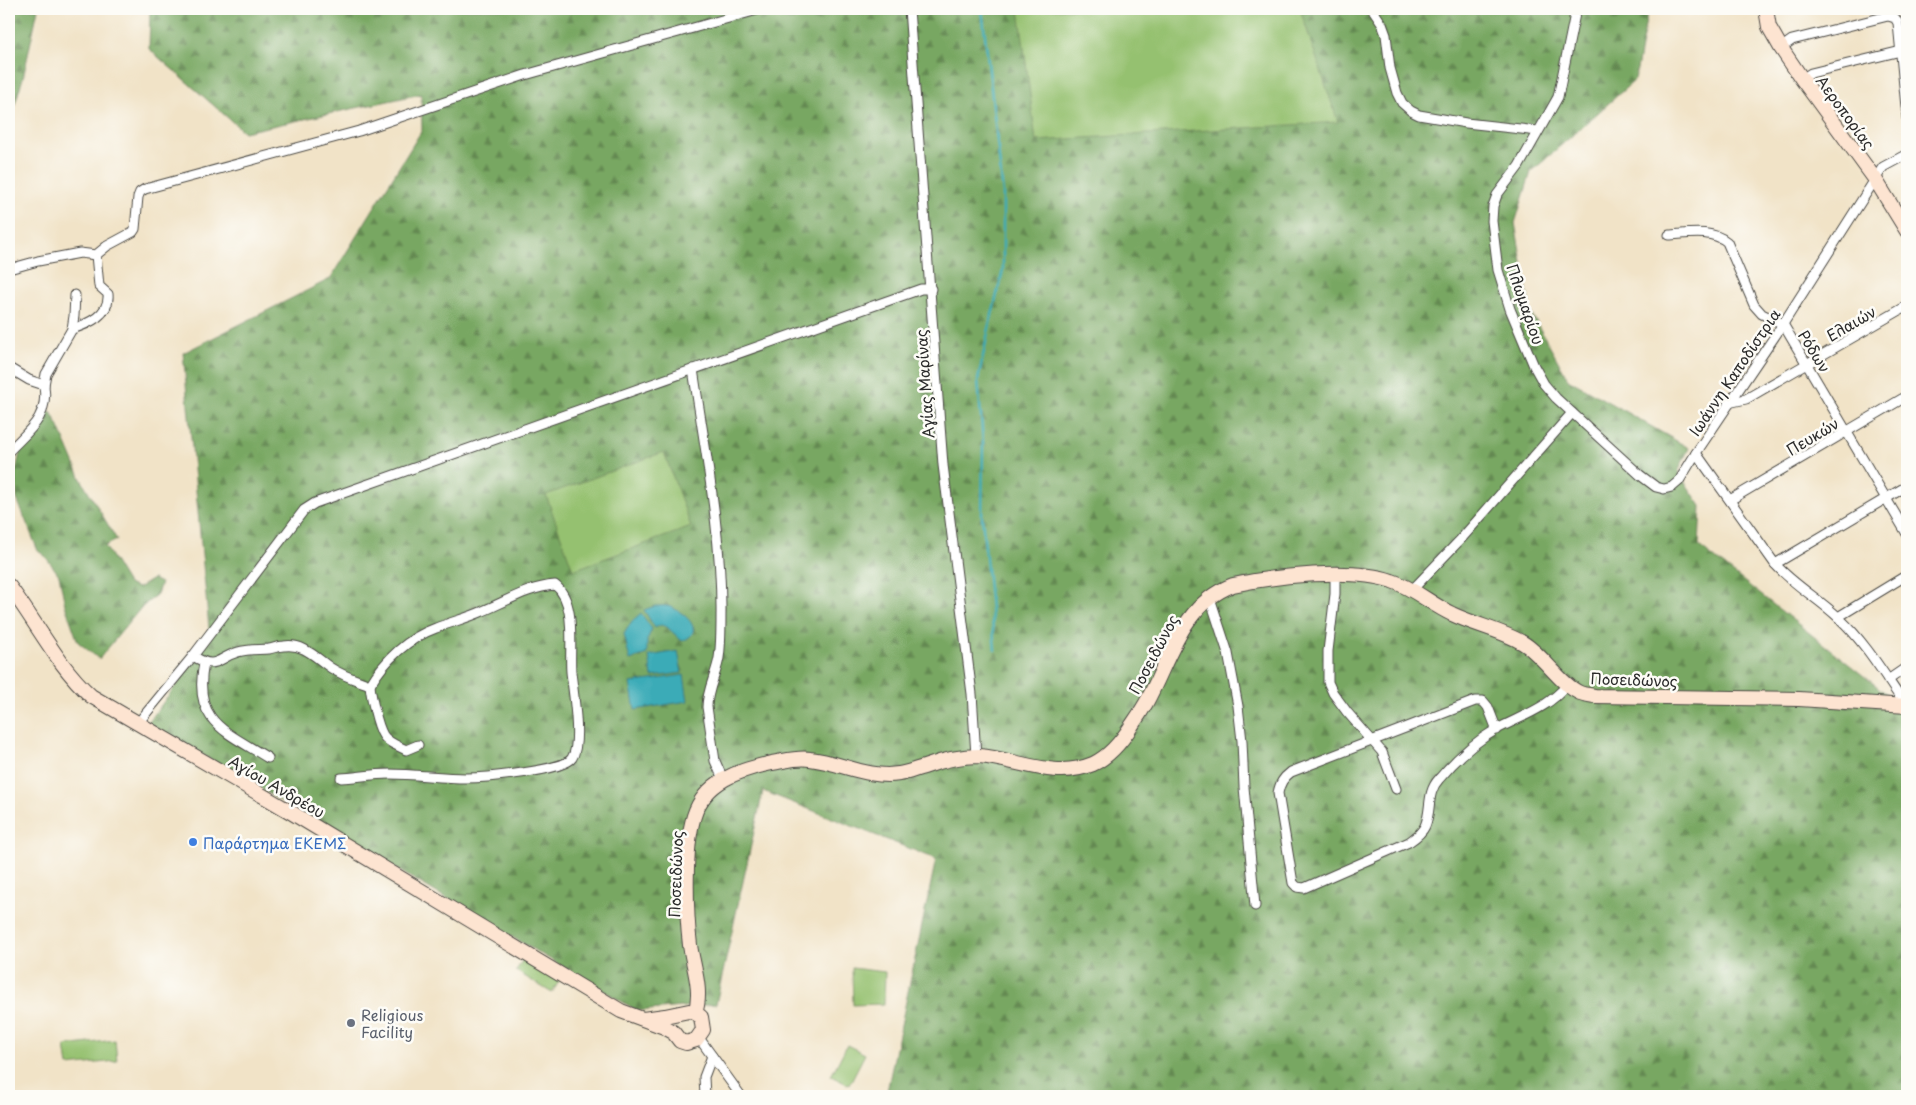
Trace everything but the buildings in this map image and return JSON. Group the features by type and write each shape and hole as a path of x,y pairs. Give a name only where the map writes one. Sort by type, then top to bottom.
{"street":[{"path":"9,270 38,260 80,253 96,255 107,246 133,232 135,229 138,197 140,192 145,189 359,131 525,75 762,9"},
{"name":"Αγίας Μαρίνας","path":"909,9 943,465 972,694 976,756"},
{"path":"1372,9 1386,34 1390,68 1397,93 1402,103 1411,111 1419,115 1466,123 1538,131"},
{"name":"Πλωμαρίου","path":"1576,9 1558,97 1519,166 1497,195 1493,206 1492,221 1498,270 1510,309 1534,366 1544,384 1556,398 1656,487 1672,488 1679,481 1696,453"},
{"name":"Αεροπορίας","path":"1766,9 1769,27 1781,48 1875,179 1907,231"},
{"path":"1781,48 1792,40 1888,16 1895,18 1898,23 1907,118"},
{"path":"1802,79 1811,73 1901,51"},
{"name":"Ιωάννη Καποδίστρια","path":"1907,154 1883,167 1783,324 1696,453 1775,564 1789,580 1838,617 1855,633 1907,706"},
{"name":"Ρόδων","path":"1669,235 1710,234 1720,236 1726,242 1754,305 1762,314 1783,324 1907,534"},
{"path":"72,329 94,320 102,313 109,301 108,294 99,286 96,255"},
{"path":"138,723 193,656 304,510 315,502 921,289 931,289"},
{"path":"9,451 37,422 42,414 46,397 44,385 46,374 72,329 75,295"},
{"name":"Ελαιών","path":"1728,403 1746,399 1907,306"},
{"path":"9,368 30,380 44,385"},
{"path":"693,369 714,512 718,553 721,636 719,657 707,699 707,707 716,761 723,779"},
{"name":"Πευκών","path":"1730,500 1907,396"},
{"path":"1412,590 1460,539 1572,412"},
{"path":"1775,564 1907,486"},
{"path":"1335,575 1335,594 1328,651 1328,682 1333,694 1382,752 1396,789"},
{"name":"Ποσειδώνος","path":"695,1012 699,998 690,944 688,914 691,836 694,816 701,800 711,788 723,779 736,773 759,766 801,758 818,760 856,771 900,774 931,764 976,756 1063,771 1085,767 1106,756 1126,735 1146,703 1184,626 1199,606 1223,589 1248,582 1335,575 1369,576 1392,581 1412,590 1450,613 1523,643 1539,655 1568,684 1580,693 1595,696 1799,699 1907,706"},
{"path":"1838,617 1907,575"},
{"path":"341,778 390,774 467,778 512,774 570,762 576,748 576,726 571,669 570,617 568,603 561,590 555,585 525,592 483,611 435,628 414,639 380,668 370,685 371,696 383,735 393,744 406,750 418,745"},
{"name":"Αγίου Ανδρέου","path":"9,586 75,680 92,696 297,816 620,1011 673,1032 676,1037 686,1043 699,1038"},
{"path":"1210,598 1228,653 1238,706 1255,906"},
{"path":"193,656 204,663 213,663 237,652 270,649 285,645 297,646 315,655 332,669 370,685"},
{"path":"204,663 202,692 204,707 209,715 219,727 268,758"},
{"path":"1888,680 1907,667"},
{"path":"1497,730 1488,707 1483,702 1475,701 1291,772 1284,778 1278,793 1293,883 1297,887 1304,888 1409,842 1425,827 1430,797 1438,780 1472,748 1497,730 1549,703 1568,684"},
{"name":"Αγίου Ανδρέου","path":"643,1019 689,1011 695,1012"},
{"path":"695,1012 701,1017 704,1026 704,1030 699,1038 741,1096"},
{"path":"673,1032 673,1021 679,1013"},
{"path":"705,1096 704,1077 712,1056"}],"green space":[{"path":"9,9 38,9 23,78 9,123"},
{"path":"150,9 1648,9 1635,80 1531,172 1515,223 1531,313 1568,379 1689,448 1678,472 1701,506 1699,546 1907,710 1907,1096 886,1096 936,859 763,791 716,1004 638,1011 148,723 210,639 183,353 330,279 422,130 421,94 244,132 149,49"},
{"path":"1019,9 1300,9 1338,122 1036,141"},
{"path":"51,412 81,479 117,540 105,546 128,584 138,588 153,579 161,583 157,594 140,609 99,659 78,642 65,605 59,575 45,556 38,551 17,499 15,475 21,448 46,413"},
{"path":"664,452 691,527 573,570 546,495"},
{"path":"528,951 564,973 552,993 516,971"},
{"path":"852,968 885,972 884,1004 853,1005"},
{"path":"115,1040 117,1061 68,1066 65,1046"},
{"path":"847,1045 865,1054 849,1085 831,1076"}],"water":[{"path":"655,606 671,607 677,610 691,623 693,633 682,641 667,627 661,625 655,628 644,610"},
{"path":"641,613 652,629 647,640 647,654 630,660 624,634 632,621"},
{"path":"678,651 682,673 652,677 649,656"},
{"path":"684,675 688,701 635,710 630,683"}],"waterway":[{"path":"982,9 1003,193 1003,270 978,380 983,442 982,517 995,650"}],"place":[{"name":"Παράρτημα ΕΚΕΜΣ","path":"193,842"},
{"name":"Religious Facility","path":"351,1023"}]}
